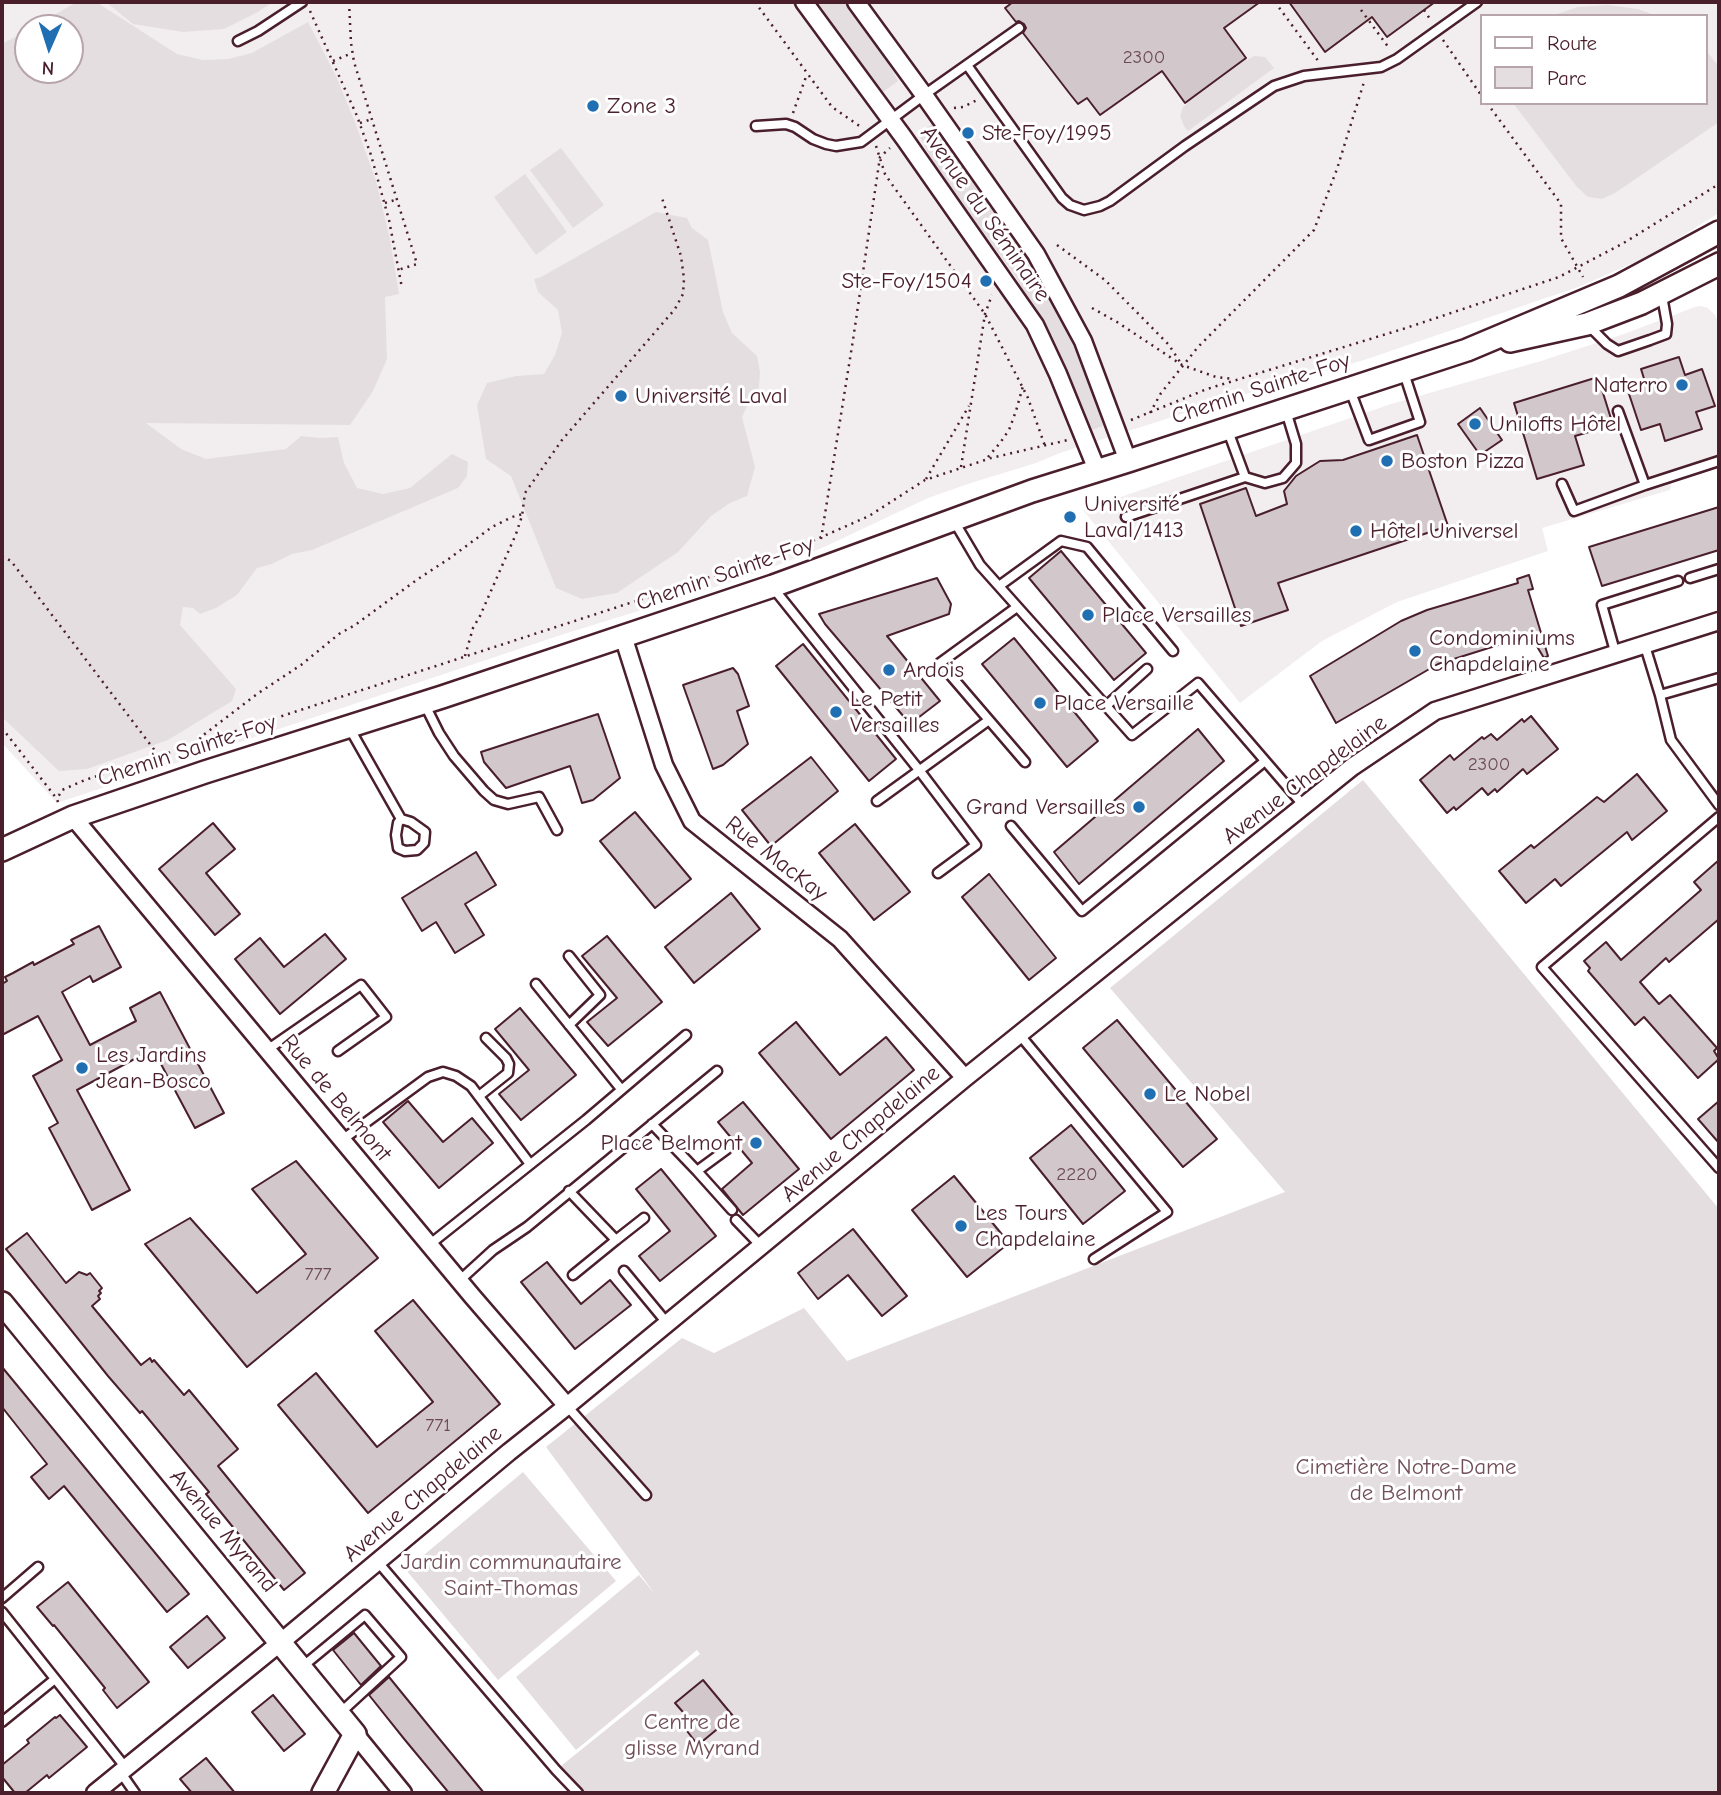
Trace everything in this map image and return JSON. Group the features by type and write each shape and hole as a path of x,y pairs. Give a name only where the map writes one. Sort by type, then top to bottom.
{"main road":[{"name":"Chemin Sainte-Foy","path":"2,850 67,820 773,586 1032,491 1467,350 1619,286 1712,236"},
{"path":"1712,236 1718,267"},
{"name":"Chemin Sainte-Foy","path":"1467,350 1587,324 1718,267"},
{"name":"Avenue Myrand","path":"2,1303 355,1734"},
{"path":"323,1793 355,1734"}],"street":[{"name":"Avenue du Séminaire","path":"804,2 892,120 1034,325 1058,374 1097,470"},
{"name":"Avenue du Séminaire","path":"856,2 1036,254 1083,341 1128,461"},
{"name":"Avenue Chapdelaine","path":"95,1793 965,1078 1352,767 1435,711 1719,621"},
{"name":"Rue MacKay","path":"623,636 664,765 692,821 841,939 965,1078"},
{"name":"Rue de Belmont","path":"67,820 267,1050 567,1406"},
{"name":"Avenue Myrand","path":"355,1734 403,1793"}],"lane":[{"path":"238,41 303,2"},
{"path":"967,65 1062,198 1076,209 1084,210 1110,201 1274,86 1293,78 1381,67 1397,59 1477,2"},
{"path":"756,126 776,123 789,125 813,139 836,146 861,142 1019,28"},
{"path":"1587,324 1618,351 1666,334 1667,324 1661,294"},
{"path":"1349,387 1369,440 1420,422 1403,370"},
{"path":"1126,517 1244,477 1265,484 1283,478 1296,463 1296,444 1286,408"},
{"path":"1618,411 1645,485"},
{"path":"1227,428 1244,477"},
{"path":"1562,484 1574,511 1719,461"},
{"path":"953,520 980,565 1132,735 1198,683 1304,806"},
{"path":"999,586 1061,541 1087,547 1173,651"},
{"path":"1690,578 1719,569"},
{"path":"1616,655 1602,605 1678,581"},
{"path":"773,586 976,845 938,873"},
{"path":"1017,607 940,663 1025,762"},
{"path":"1645,646 1671,740 1719,805"},
{"path":"1106,706 1147,669"},
{"path":"1660,695 1719,678"},
{"path":"423,703 454,755 484,791 495,800 508,804 539,797 557,830"},
{"path":"877,801 989,720"},
{"path":"348,726 401,819"},
{"path":"1011,826 1082,911 1265,761"},
{"path":"1719,817 1542,967 1719,1168"},
{"path":"569,956 600,995 569,1025"},
{"path":"536,984 621,1089"},
{"path":"267,1050 361,985 386,1017 338,1051"},
{"path":"1019,1034 1167,1213 1094,1259"},
{"path":"429,1245 586,1120 686,1035"},
{"path":"479,1096 508,1073 509,1064 506,1058 486,1038"},
{"path":"459,1281 717,1071"},
{"path":"342,1140 428,1077 443,1072 456,1076 471,1086 530,1164"},
{"path":"652,1125 732,1210"},
{"path":"697,1171 727,1149"},
{"path":"569,1191 616,1240"},
{"path":"573,1275 644,1218"},
{"path":"736,1220 761,1246"},
{"path":"624,1271 667,1323"},
{"path":"567,1406 646,1495"},
{"path":"377,1561 578,1793"},
{"path":"2,1598 38,1567"},
{"path":"2,1612 123,1770 135,1793"},
{"path":"301,1667 365,1615 401,1657 339,1714"},
{"path":"2,1722 55,1679"}],"path":[{"path":"303,2 360,123 372,155 385,203 402,288"},
{"path":"349,2 352,53 417,264 398,270"},
{"path":"755,2 836,111 858,123 864,130"},
{"path":"1275,2 1327,74"},
{"path":"1361,10 1397,59"},
{"path":"1437,31 1480,94"},
{"path":"332,61 352,53"},
{"path":"1149,414 1161,393 1198,347 1314,230 1368,69"},
{"path":"789,125 807,74"},
{"path":"1489,105 1561,204 1561,238 1583,277"},
{"path":"948,108 963,107"},
{"path":"360,123 372,119"},
{"path":"874,144 891,183 985,314 1023,386 1045,446"},
{"path":"821,538 880,157 897,144"},
{"path":"1127,422 1236,379 1406,328 1559,277 1622,244 1719,184"},
{"path":"465,657 473,628 501,571 523,514 525,493 562,440 675,309 683,294 681,256 662,198"},
{"path":"385,203 398,199"},
{"path":"1057,245 1105,280 1169,345 1182,365"},
{"path":"961,468 985,314 992,295"},
{"path":"1092,308 1182,365 1216,377 1236,379"},
{"path":"986,459 1009,430 1023,386"},
{"path":"925,480 970,403"},
{"path":"58,799 62,790 72,785 790,551 869,516 925,480 986,459 1072,439"},
{"path":"190,746 257,694 492,527 523,514"},
{"path":"2,556 11,561 159,757"},
{"path":"2,728 58,799 67,820"}],"shaded area":[{"name":"Université Laval","path":"2,2 1719,2 1719,213 1666,246 1581,286 1364,360 1194,410 971,483 928,498 822,548 778,565 57,803 2,743"},
{"path":"1701,306 1708,308 1719,323 1719,465 1672,480 1670,490 1542,528 1548,551 1397,602 1322,641 1240,703 1083,510 1391,404 1541,361"}],"green space":[{"path":"77,2 96,2 177,54 203,60 228,59 252,53 308,22 336,76 355,122 376,181 390,239 399,294 385,297 387,359 373,391 350,425 146,423 181,449 206,459 286,449 301,436 338,437 344,463 357,488 383,494 410,488 452,454 468,462 467,476 458,488 312,550 292,554 257,568 237,595 216,608 200,614 193,608 183,607 180,625 236,689 232,701 168,740 87,769 59,771 2,717 2,44 14,38 14,84 84,84 84,14 56,14"},
{"path":"106,2 273,2 224,29 183,32 133,24"},
{"path":"817,2 843,2 898,81 883,92"},
{"path":"1608,5 1638,9 1652,14 1557,14 1578,7"},
{"path":"1707,52 1719,67 1719,122 1615,193 1602,199 1588,197 1577,187 1515,105 1707,105"},
{"path":"1265,57 1274,68 1188,131 1180,116 1187,102 1245,59"},
{"path":"932,124 1005,226 1059,314 1087,376 1103,426 1092,430 1066,371 1014,274 946,182 928,153 919,134"},
{"path":"561,148 604,205 573,228 530,170"},
{"path":"525,174 567,232 536,255 494,197"},
{"path":"656,212 687,218 692,228 708,240 723,312 732,333 757,356 759,388 742,417 755,467 747,496 730,503 711,516 678,552 617,593 582,599 556,588 511,476 486,459 477,405 487,383 516,376 544,374 555,355 562,333 558,310 538,292 534,279"},
{"name":"Cimetière Notre-Dame de Belmont","path":"1363,780 1719,1209 1719,1793 578,1793 556,1770 700,1654 697,1650 576,1750 516,1677 639,1575 655,1594 546,1447 682,1338 714,1353 804,1308 847,1361 1285,1192 1110,988"},
{"name":"Jardin communautaire Saint-Thomas","path":"523,1472 616,1581 498,1680 406,1570"}],"building":[{"path":"1013,2 1260,2 1224,28 1246,58 1185,103 1162,71 1100,115 1087,98 1078,104 1023,33 1026,28 1024,24 1016,22 1005,8"},
{"path":"1289,2 1435,2 1387,37 1372,17 1325,52"},
{"path":"1679,357 1685,375 1702,369 1715,406 1696,412 1702,429 1665,441 1660,424 1641,430 1628,391 1646,385 1641,369"},
{"path":"1598,377 1613,425 1575,436 1584,465 1537,479 1514,403"},
{"path":"1480,408 1502,440 1480,455 1458,424"},
{"name":"Hôtel Universel","path":"1417,435 1448,526 1278,583 1288,610 1241,626 1200,504 1246,488 1256,516 1287,504 1284,491 1296,476 1320,461 1343,460"},
{"path":"1719,507 1719,550 1602,586 1589,547"},
{"name":"Place Versailles","path":"1061,551 1146,653 1114,680 1029,578"},
{"name":"Condominiums Chapdelaine","path":"1529,575 1533,589 1528,590 1548,656 1544,658 1530,635 1438,664 1336,723 1310,676 1401,621 1427,610 1518,583 1517,579"},
{"name":"Ardois","path":"937,578 951,604 949,614 887,636 940,701 910,724 819,614"},
{"name":"Place Versaille","path":"1014,638 1098,741 1067,767 982,664"},
{"name":"Le Petit Versailles","path":"803,644 896,759 869,781 776,666"},
{"path":"733,668 738,674 749,706 737,711 748,744 723,765 713,769 683,685"},
{"path":"598,714 620,778 593,800 582,803 570,766 506,788 484,762 481,752"},
{"path":"1531,716 1558,749 1527,774 1523,769 1497,792 1495,789 1488,795 1482,788 1456,810 1454,807 1447,813 1420,780 1450,755 1454,760 1482,737 1484,739 1491,734 1497,740 1522,719 1524,722"},
{"name":"Grand Versailles","path":"1198,729 1224,761 1079,884 1054,852"},
{"path":"811,757 838,791 771,846 742,810"},
{"path":"1637,774 1667,811 1632,840 1627,832 1561,886 1555,879 1526,903 1499,871 1531,845 1534,848 1597,797 1604,802"},
{"path":"635,812 691,879 655,908 600,841"},
{"path":"213,823 235,849 206,873 240,914 215,935 159,869"},
{"path":"855,824 910,892 874,920 819,853"},
{"path":"476,852 496,885 465,904 484,935 455,953 436,922 422,931 402,898"},
{"path":"1719,860 1719,919 1669,962 1666,958 1640,982 1659,1004 1670,995 1717,1048 1714,1051 1719,1059 1698,1078 1644,1017 1635,1025 1588,971 1590,968 1584,961 1606,942 1621,960 1701,890 1694,882"},
{"path":"989,874 1056,958 1029,980 962,897"},
{"path":"731,893 760,929 694,983 665,947"},
{"name":"Les Jardins Jean-Bosco","path":"99,926 121,967 93,982 90,976 62,992 90,1045 136,1021 130,1008 160,992 224,1113 195,1128 153,1049 77,1090 130,1190 92,1210 49,1128 58,1123 33,1076 62,1060 38,1016 2,1035 2,984 7,981 5,977 74,944 71,940"},
{"path":"325,934 346,959 280,1014 235,959 260,938 284,967"},
{"path":"607,936 662,1002 608,1046 587,1022 617,998 582,956"},
{"path":"520,1008 576,1075 521,1120 499,1094 529,1070 495,1029"},
{"name":"Le Nobel","path":"1117,1020 1217,1139 1183,1167 1083,1048"},
{"path":"796,1022 840,1075 886,1037 914,1070 831,1139 759,1053"},
{"path":"408,1101 443,1142 472,1118 493,1143 439,1188 383,1122"},
{"path":"1719,1101 1719,1143 1698,1119"},
{"name":"Place Belmont","path":"743,1102 799,1169 743,1215 722,1189 752,1163 718,1122"},
{"name":"Les Tours Chapdelaine","path":"1071,1125 1125,1191 1083,1224 1030,1158"},
{"path":"296,1161 378,1258 247,1367 145,1244 190,1218 257,1293 306,1254 252,1189"},
{"path":"661,1169 716,1236 660,1281 639,1256 670,1231 636,1189"},
{"name":"Les Tours Chapdelaine","path":"954,1176 1009,1243 967,1277 912,1210"},
{"path":"853,1229 907,1296 882,1316 848,1275 818,1299 798,1273"},
{"path":"27,1233 66,1283 79,1272 87,1275 90,1273 102,1288 98,1296 100,1299 92,1306 141,1365 150,1358 152,1362 154,1360 184,1395 189,1390 238,1449 218,1466 305,1573 284,1590 206,1494 209,1492 142,1411 140,1413 108,1376 6,1249"},
{"path":"547,1262 581,1304 610,1280 631,1305 575,1349 521,1282"},
{"path":"413,1300 500,1404 368,1513 278,1405 316,1373 377,1447 433,1402 375,1331"},
{"path":"2,1367 189,1594 167,1612 64,1486 49,1499 31,1477 47,1464 2,1407"},
{"path":"68,1582 149,1682 117,1708 103,1690 105,1688 37,1607"},
{"path":"207,1616 225,1638 188,1668 170,1647"},
{"path":"354,1633 381,1666 361,1685 333,1650"},
{"path":"389,1677 484,1793 449,1793 405,1740 369,1695"},
{"path":"703,1680 733,1716 698,1745 683,1726 690,1720 675,1703"},
{"path":"273,1695 305,1734 284,1751 252,1712"},
{"path":"60,1715 87,1747 49,1778 47,1775 25,1793 15,1793 2,1777 2,1765 29,1743 27,1740"},
{"path":"206,1758 235,1793 192,1793 180,1779"}],"place":[{"name":"Zone 3","path":"593,106"},
{"name":"Ste-Foy/1995","path":"968,133"},
{"name":"Ste-Foy/1504","path":"986,281"},
{"name":"Naterro","path":"1682,385"},
{"name":"Université Laval","path":"621,396"},
{"name":"Unilofts Hôtel","path":"1475,424"},
{"name":"Boston Pizza","path":"1387,461"},
{"name":"Université Laval/1413","path":"1070,517"},
{"name":"Hôtel Universel","path":"1356,531"},
{"name":"Place Versailles","path":"1088,615"},
{"name":"Condominiums Chapdelaine","path":"1415,651"},
{"name":"Ardois","path":"889,670"},
{"name":"Place Versaille","path":"1040,703"},
{"name":"Le Petit Versailles","path":"836,712"},
{"name":"Grand Versailles","path":"1139,807"},
{"name":"Les Jardins Jean-Bosco","path":"82,1068"},
{"name":"Le Nobel","path":"1150,1094"},
{"name":"Place Belmont","path":"756,1143"},
{"name":"Les Tours Chapdelaine","path":"961,1226"}],"park label":[{"name":"Centre de glisse Myrand","path":"692,1735"}]}
